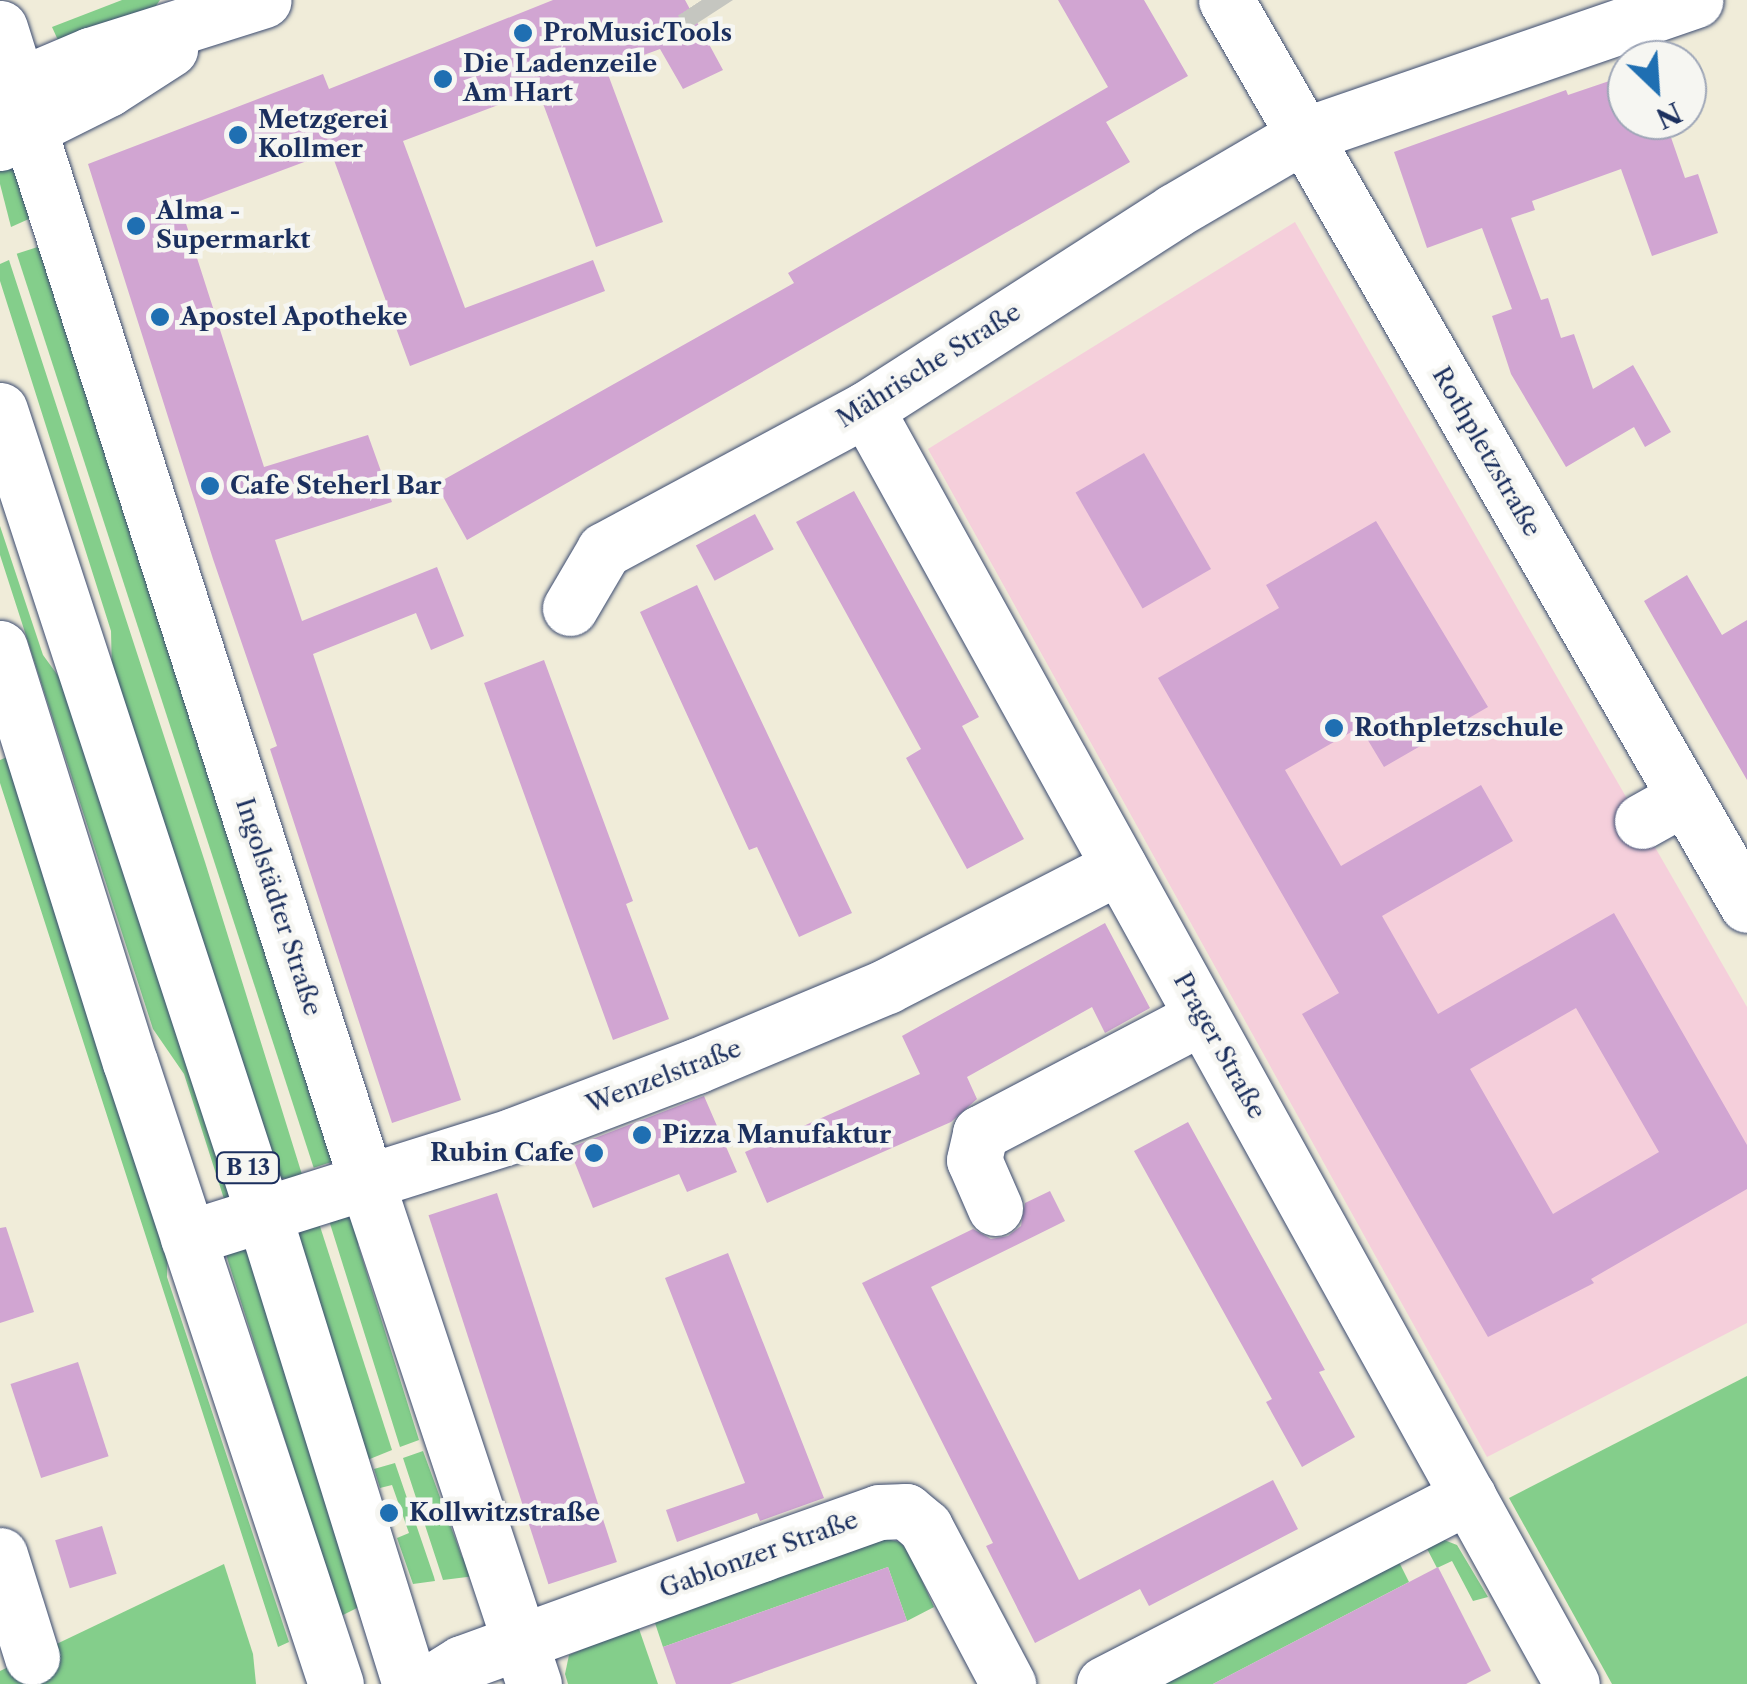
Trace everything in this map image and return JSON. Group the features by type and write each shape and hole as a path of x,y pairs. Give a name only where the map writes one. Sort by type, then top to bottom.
{"street":[{"name":"Rothpletzstraße","path":"1226,0 1304,135 1663,809 1747,905"},
{"name":"Mährische Straße","path":"570,608 604,550 866,409 1174,211 1304,135 1695,0"},
{"path":"12,112 90,55 243,7"},
{"name":"Ingolstädter Straße","path":"0,28 12,112 527,1663"},
{"name":"Prager Straße","path":"866,409 1572,1684"},
{"name":"B 13","path":"0,410 264,1216 410,1684"},
{"path":"0,648 188,1238 336,1684"},
{"name":"Wenzelstraße","path":"188,1238 514,1135 731,1052 887,986 1119,866"},
{"path":"995,1208 974,1160 980,1132 1202,1017"},
{"path":"1104,1684 1468,1496"},
{"name":"Gablonzer Straße","path":"428,1684 462,1663 527,1663 878,1512 906,1511 926,1528 1008,1684"},
{"path":"0,1556 32,1657"}],"shaded area":[{"name":"Rothpletzschule","path":"1295,222 1747,1007 1747,1323 1487,1457 928,449"}],"green space":[{"path":"122,0 160,0 153,10 62,49 52,27"},
{"path":"8,156 40,214 11,227 0,184 0,161"},
{"path":"50,243 347,1157 314,1168 17,254"},
{"path":"9,260 205,862 304,1181 280,1178 112,674 111,631 0,281 0,264"},
{"path":"0,526 43,655 75,699 236,1200 225,1202 184,1074 153,1029 0,555"},
{"path":"19,752 168,1224 167,1277 289,1642 278,1647 0,783 0,760"},
{"path":"350,1208 366,1230 358,1245 419,1440 400,1447 327,1214"},
{"path":"317,1217 392,1450 360,1463 297,1235"},
{"path":"246,1246 365,1604 341,1616 228,1261 226,1253"},
{"path":"1747,1376 1747,1684 1612,1684 1509,1498"},
{"path":"423,1451 462,1557 476,1563 475,1576 443,1580 403,1458"},
{"path":"395,1463 435,1581 413,1584 397,1538 409,1533 392,1485 380,1488 374,1469"},
{"path":"1439,1538 1457,1545 1488,1597 1473,1601 1452,1561 1437,1568 1423,1541"},
{"path":"886,1539 900,1542 910,1554 934,1607 907,1621 888,1567 663,1647 654,1620"},
{"path":"1396,1556 1409,1582 1213,1684 1149,1684"},
{"path":"224,1564 253,1654 256,1684 0,1684 0,1671"},
{"path":"638,1626 658,1684 568,1684 565,1674 569,1655"}],"building":[{"path":"553,0 685,0 723,70 683,89 660,49 606,69 663,222 596,247 538,90 403,141 465,308 593,260 605,291 410,366 331,152 181,208 264,467 368,435 392,502 275,540 302,621 437,567 464,636 431,650 416,613 313,654 461,1100 392,1123 270,749 277,746 213,559 88,164 323,74 329,89"},
{"path":"1058,0 1144,0 1188,76 1106,122 1130,162 467,540 436,484 794,283 788,273 1108,87"},
{"path":"1607,82 1607,140 1672,140 1685,178 1698,174 1718,233 1652,256 1621,169 1532,201 1535,210 1511,218 1541,300 1548,298 1561,338 1574,334 1593,389 1633,365 1671,432 1645,447 1634,427 1566,467 1511,374 1492,316 1512,309 1482,228 1427,248 1394,152 1566,90 1568,95"},
{"path":"1144,453 1211,569 1143,609 1076,492"},
{"path":"854,491 979,717 962,726 1024,839 967,869 906,758 921,749 796,522"},
{"path":"755,514 774,549 715,581 696,545"},
{"path":"1376,521 1488,707 1384,767 1360,727 1285,770 1341,866 1481,785 1513,841 1382,916 1438,1014 1614,913 1747,1145 1747,1189 1591,1279 1594,1283 1488,1337 1302,1014 1339,993 1158,678 1279,608 1266,585","holes":["1576,1008 1659,1152 1553,1214 1470,1069"]},
{"path":"1687,575 1722,635 1747,620 1747,780 1644,601"},
{"path":"697,585 852,913 799,937 757,847 749,850 640,612"},
{"path":"544,660 633,901 626,904 669,1019 613,1040 484,683"},
{"path":"1105,923 1150,1008 1105,1033 1092,1007 967,1077 977,1099 951,1122 767,1203 745,1152 920,1074 902,1036"},
{"path":"704,1096 737,1172 687,1192 679,1174 593,1208 569,1148"},
{"path":"1188,1122 1325,1370 1319,1372 1355,1437 1302,1467 1266,1402 1272,1399 1134,1151"},
{"path":"1050,1191 1065,1221 931,1287 1079,1580 1273,1480 1298,1529 1149,1606 1140,1589 1035,1643 986,1546 993,1543 862,1283 973,1229 991,1239 1008,1236 1021,1226 1025,1203"},
{"path":"497,1193 617,1562 548,1584 429,1215"},
{"path":"6,1227 34,1312 0,1323 0,1228"},
{"path":"728,1253 824,1498 760,1521 757,1513 677,1542 666,1510 745,1483 665,1278"},
{"path":"78,1362 109,1456 41,1478 10,1384"},
{"path":"102,1526 117,1574 70,1588 55,1540"},
{"path":"888,1567 907,1621 730,1684 676,1684 663,1647"},
{"path":"1438,1567 1491,1671 1466,1684 1213,1684"}],"tunnel":[{"path":"701,0 710,14"}],"place":[{"name":"ProMusicTools","path":"523,33"},
{"name":"Die Ladenzeile Am Hart","path":"443,79"},
{"name":"Metzgerei Kollmer","path":"238,135"},
{"name":"Alma - Supermarkt","path":"136,226"},
{"name":"Apostel Apotheke","path":"160,317"},
{"name":"Cafe Steherl Bar","path":"210,486"},
{"name":"Rothpletzschule","path":"1334,728"},
{"name":"Pizza Manufaktur","path":"642,1135"},
{"name":"Rubin Cafe","path":"594,1153"},
{"name":"Kollwitzstraße","path":"389,1513"}]}
